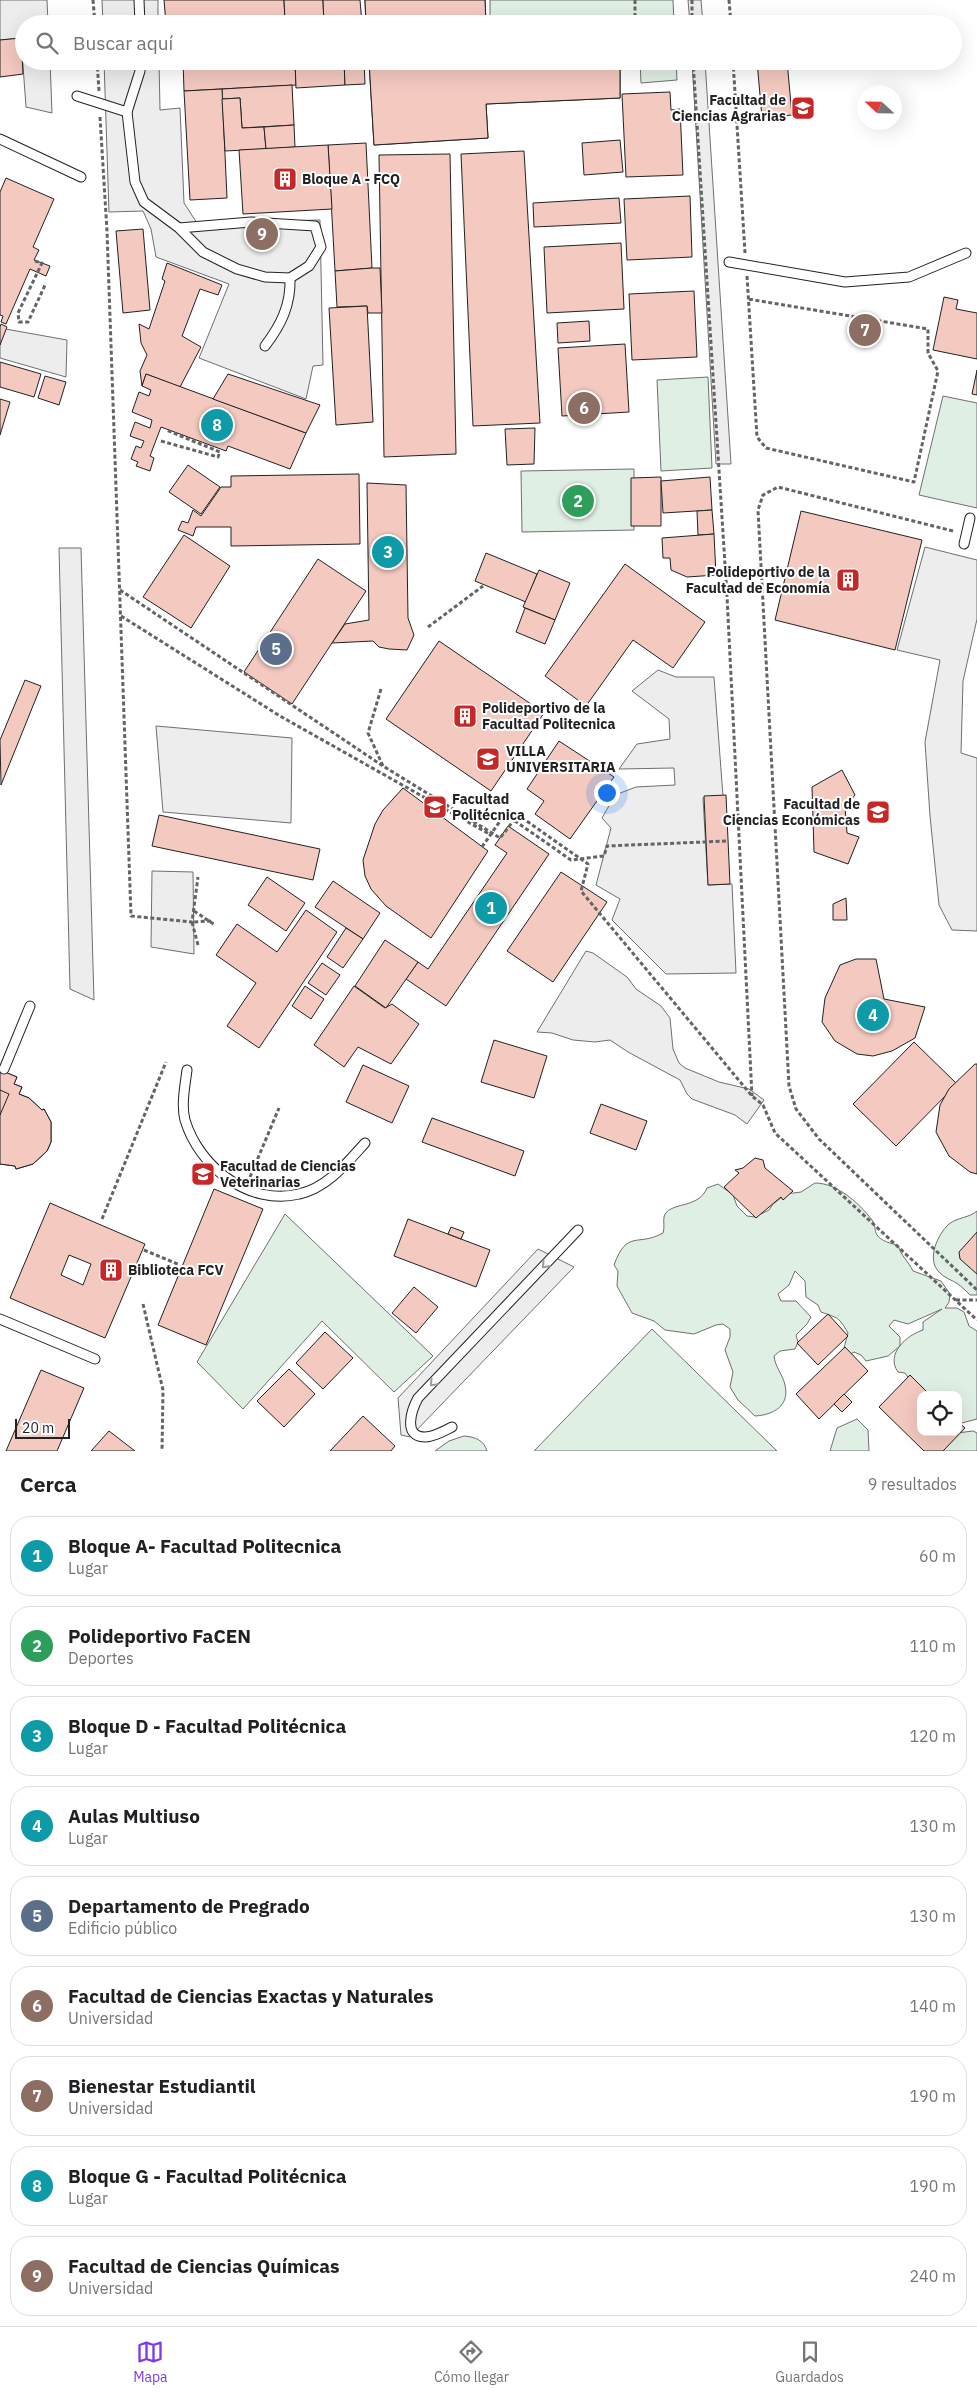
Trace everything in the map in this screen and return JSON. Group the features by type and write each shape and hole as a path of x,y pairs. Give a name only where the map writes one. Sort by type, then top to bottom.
{"lane":[{"path":"139,0 140,15"},
{"path":"140,70 127,112 135,182 144,202 179,228 203,252 237,269 265,276 290,278 309,266 321,247 315,226 251,222 179,228"},
{"path":"77,96 100,105 127,112"},
{"path":"0,139 81,177"},
{"path":"729,262 845,282 909,277 966,253"},
{"path":"265,346 276,331 291,297 290,278"},
{"path":"964,544 970,518"},
{"path":"4,1069 30,1006"},
{"path":"187,1070 184,1118 197,1149 207,1162 245,1189 277,1197 300,1194 322,1184 343,1168 365,1143"},
{"path":"452,1428 431,1436 422,1437 410,1426 410,1412 418,1398 578,1230"},
{"path":"0,1319 95,1359"}],"path":[{"path":"93,0 94,15"},
{"path":"635,0 635,15"},
{"path":"692,0 692,15"},
{"path":"730,0 731,15"},
{"path":"98,70 107,231 131,916 192,922 211,921"},
{"path":"694,70 727,596 752,1096"},
{"path":"36,261 42,263 18,314 19,322 28,322 46,283"},
{"path":"748,299 928,329 928,353 938,371 914,482 766,448 757,437"},
{"path":"161,441 218,456 220,452 166,430"},
{"path":"966,534 778,487 763,495 758,510 788,1086 796,1109 819,1139 977,1290"},
{"path":"428,627 483,586"},
{"path":"120,590 383,766 491,834"},
{"path":"121,616 280,716 491,834 500,838 518,815 588,864 581,891 752,1096 763,1105 774,1133 977,1320"},
{"path":"381,689 368,733 383,766"},
{"path":"482,847 505,814 515,819 571,860 604,856 607,846 728,841"},
{"path":"198,877 192,922 198,945"},
{"path":"194,911 215,925"},
{"path":"102,1220 166,1062"},
{"path":"245,1189 279,1108"},
{"path":"144,1250 180,1266"},
{"path":"956,1300 977,1300"},
{"path":"143,1304 163,1390 162,1451"}],"green space":[{"path":"490,0 673,0 674,15 490,15"},
{"path":"640,70 676,70 677,80 641,83"},
{"path":"708,377 712,468 661,471 657,380"},
{"path":"943,396 977,403 977,508 919,495"},
{"path":"634,469 634,530 522,532 521,471"},
{"path":"815,1183 831,1186 847,1195 872,1220 876,1233 881,1239 898,1245 913,1271 941,1281 950,1294 949,1302 945,1308 957,1308 964,1312 969,1326 977,1331 977,1419 962,1423 962,1391 918,1391 905,1373 898,1372 894,1359 899,1347 888,1356 866,1361 861,1355 854,1352 847,1356 844,1348 848,1333 845,1328 838,1319 821,1312 818,1305 806,1297 805,1281 795,1271 789,1285 778,1294 781,1301 796,1301 811,1317 796,1335 798,1342 795,1349 780,1351 774,1356 784,1381 786,1392 785,1399 779,1408 768,1414 755,1416 738,1400 730,1387 733,1372 725,1350 730,1337 730,1329 723,1324 694,1334 665,1330 654,1321 632,1313 617,1286 618,1271 614,1265 619,1254 629,1243 663,1233 664,1217 671,1209 697,1200 707,1188 718,1184 733,1195 737,1206 747,1216 755,1217 769,1210 773,1204 786,1194 801,1192","holes":["942,1309 923,1322 923,1330 911,1336 900,1346 900,1337 889,1326 894,1320 908,1324"]},
{"path":"977,1211 977,1295 970,1295 958,1284 939,1272 935,1267 934,1254 941,1234 949,1224"},
{"path":"285,1214 433,1356 394,1392 322,1321 243,1409 197,1362"},
{"path":"652,1329 777,1451 534,1451"},
{"path":"857,1419 868,1430 869,1451 830,1451 837,1428"},
{"path":"973,1431 977,1433 977,1451 936,1451 954,1436 962,1436 962,1432"},
{"path":"464,1436 478,1440 484,1444 487,1451 435,1451 449,1441"}],"shaded area":[{"path":"0,0 47,0 48,15 15,15 15,39 0,40"},
{"path":"102,0 158,0 158,15 103,15"},
{"path":"688,0 701,0 702,15 689,15"},
{"path":"23,70 50,70 52,113 26,107"},
{"path":"104,70 159,70 160,110 180,108 184,203 197,223 320,220 323,365 313,366 306,399 199,358 229,284 156,257 151,229 143,211 109,212"},
{"path":"693,70 706,70 731,464 716,464"},
{"path":"0,328 67,340 66,377 0,358"},
{"path":"925,547 977,560 977,619 963,681 961,753 977,758 977,931 952,930 939,905 925,742 940,660 897,650"},
{"path":"59,548 81,548 94,1000 70,989"},
{"path":"658,670 676,677 714,677 723,796 703,798 708,885 732,884 736,973 666,974 612,920 620,899 596,885 611,828 602,818 615,795 636,787 675,785 674,768 619,769 637,744 670,739 669,719 632,691"},
{"path":"156,726 292,738 291,823 163,812"},
{"path":"152,871 193,872 194,954 151,947"},
{"path":"586,951 593,953 627,977 636,989 661,1006 670,1018 673,1049 679,1063 685,1068 719,1082 749,1089 764,1100 747,1124 735,1115 692,1099 687,1094 680,1080 610,1040 595,1042 573,1040 552,1033 537,1032"},
{"path":"538,1249 574,1267 410,1437 401,1435 398,1398"}],"building":[{"path":"164,0 284,0 285,15 165,15"},
{"path":"284,0 323,0 324,15 285,15"},
{"path":"323,0 360,0 361,15 324,15"},
{"path":"365,0 485,0 486,15 440,15 440,9 407,11 407,15 366,15"},
{"path":"365,0 485,0 486,15 366,15"},
{"path":"15,39 15,70 23,70 23,74 0,77 0,40"},
{"path":"183,70 295,70 296,85 184,91"},
{"path":"295,70 344,70 345,85 296,88"},
{"path":"344,70 364,70 365,84 345,85"},
{"path":"370,70 412,70 414,101 446,99 444,70 620,70 620,98 486,104 488,138 374,145"},
{"path":"370,70 620,70 620,98 486,104 488,138 374,145"},
{"path":"758,70 788,70 792,115 762,118"},
{"path":"292,85 294,125 242,128 240,98 222,99 222,89"},
{"path":"222,89 227,198 190,200 184,91"},
{"path":"670,92 671,110 680,109 683,175 626,177 622,94"},
{"path":"240,98 242,128 264,127 266,149 225,151 222,99"},
{"path":"294,125 295,147 266,149 264,127"},
{"path":"620,140 623,172 584,175 582,143"},
{"path":"366,143 372,268 335,271 328,145"},
{"name":"Bloque A - FCQ","path":"328,145 332,209 243,214 239,150"},
{"path":"524,151 540,423 473,426 461,154"},
{"path":"450,154 456,454 384,457 379,155"},
{"path":"6,178 54,199 33,247 39,250 34,260 50,266 46,276 30,269 6,324 1,322 3,316 0,315 0,192"},
{"path":"690,196 692,257 627,260 624,199"},
{"path":"619,198 621,223 534,227 533,203"},
{"path":"143,229 150,310 123,313 116,231"},
{"path":"621,243 624,309 547,313 544,247"},
{"path":"167,263 222,285 218,295 200,289 182,336 201,347 180,387 146,374 142,386 140,371 147,355 141,343 139,324 149,329 165,281 162,279"},
{"path":"380,268 382,313 368,313 367,306 337,307 335,271"},
{"path":"694,291 697,357 632,360 629,294"},
{"path":"944,297 958,300 956,309 977,313 977,359 933,350"},
{"path":"367,306 373,422 336,425 329,308"},
{"path":"589,321 590,341 558,343 557,323"},
{"path":"1,324 7,327 0,345 0,327"},
{"path":"625,344 629,412 562,416 558,348"},
{"path":"0,362 41,374 34,397 0,387"},
{"path":"977,370 977,395 972,394"},
{"path":"146,374 306,433 290,469 228,446 226,451 161,427 150,456 154,458 150,471 136,466 138,462 131,459 136,446 141,448 144,441 130,436 135,422 150,428 152,420 132,412 139,392 149,396 151,390 142,386"},
{"path":"228,374 320,405 306,433 213,399"},
{"path":"45,376 66,382 59,405 38,398"},
{"path":"0,399 10,402 0,435"},
{"path":"535,428 534,464 507,465 505,429"},
{"path":"188,465 220,487 201,514 169,492"},
{"path":"359,474 360,544 231,546 231,527 196,527 193,536 178,530 182,521 188,523 193,510 201,516 221,487 231,487 231,476"},
{"path":"661,477 661,526 631,526 631,478"},
{"path":"710,477 712,510 663,513 661,481"},
{"path":"367,483 406,485 408,618 414,635 407,650 379,647 373,641 332,643 345,624 369,620"},
{"path":"712,510 714,534 698,535 697,511"},
{"name":"Polideportivo de la Facultad de Economía","path":"801,511 922,540 895,650 775,620"},
{"path":"714,534 716,575 687,577 671,570 670,558 663,558 662,538"},
{"path":"184,535 230,566 191,628 143,597"},
{"path":"486,553 537,574 526,602 475,581"},
{"path":"318,559 366,591 292,704 244,672"},
{"path":"625,564 705,622 673,668 633,640 586,706 545,676"},
{"path":"539,570 570,583 555,620 523,607"},
{"path":"525,608 555,620 545,644 516,632"},
{"name":"Polideportivo de la Facultad Politecnica","path":"439,641 544,713 491,791 386,719"},
{"path":"25,680 41,686 1,785 0,740"},
{"path":"559,741 614,777 570,839 535,814 544,801 527,789"},
{"path":"842,770 855,795 845,807 847,833 859,837 848,864 814,852 812,787"},
{"path":"403,788 488,851 431,938 386,906 371,889 365,876 363,860 375,824 383,810"},
{"path":"726,795 730,884 708,885 704,796"},
{"path":"159,815 320,849 313,880 152,846"},
{"path":"508,826 549,854 446,1006 406,979 418,962 428,969 507,853 495,845"},
{"path":"561,872 607,902 553,982 507,951"},
{"path":"267,877 305,903 286,931 248,905"},
{"path":"333,881 380,913 363,939 315,907"},
{"path":"846,898 847,920 833,920 833,904"},
{"path":"306,910 337,932 259,1048 227,1026 256,983 216,955 237,924 277,952"},
{"path":"346,928 363,939 343,968 327,957"},
{"path":"385,940 418,962 386,1008 355,986"},
{"path":"856,959 876,959 884,999 925,1007 915,1038 892,1051 873,1056 857,1054 835,1041 822,1022 825,998 840,965"},
{"path":"322,963 340,975 326,995 308,983"},
{"path":"305,986 324,999 311,1019 292,1006"},
{"path":"354,986 385,1008 392,1004 419,1024 391,1064 358,1047 344,1067 314,1045"},
{"path":"494,1040 547,1056 534,1098 481,1082"},
{"path":"914,1042 957,1084 896,1146 853,1104"},
{"path":"977,1064 977,1174 970,1172 949,1156 936,1132 940,1105 949,1089"},
{"path":"363,1065 409,1086 392,1123 346,1102"},
{"path":"0,1070 17,1077 14,1084 22,1087 19,1094 29,1098 42,1110 44,1109 51,1122 51,1142 47,1151 33,1164 16,1169 15,1166 0,1164 0,1115 9,1094 0,1090"},
{"path":"0,1070 17,1077 14,1084 22,1087 19,1094 29,1098 42,1110 44,1109 51,1122 51,1142 47,1151 33,1164 16,1169 15,1166 0,1164"},
{"path":"0,1090 9,1094 0,1115"},
{"path":"601,1104 647,1121 636,1150 590,1133"},
{"path":"432,1118 524,1151 515,1176 422,1142"},
{"path":"755,1158 763,1160 765,1168 793,1191 783,1200 781,1197 756,1218 724,1187 739,1173 735,1170 743,1168"},
{"path":"214,1189 263,1209 206,1345 158,1325"},
{"name":"Biblioteca FCV","path":"50,1203 145,1244 105,1338 10,1298","holes":["69,1255 91,1264 83,1285 61,1275"]},
{"path":"408,1219 490,1250 476,1287 394,1256"},
{"path":"451,1227 464,1232 461,1239 448,1234"},
{"path":"977,1232 977,1274 960,1259 959,1252"},
{"path":"414,1287 438,1307 416,1333 392,1313"},
{"path":"828,1314 848,1336 818,1365 797,1343"},
{"path":"325,1332 353,1358 323,1389 296,1363"},
{"path":"845,1347 868,1371 819,1419 796,1394"},
{"path":"289,1369 315,1394 284,1427 257,1401"},
{"path":"41,1370 84,1388 57,1451 6,1451"},
{"path":"910,1375 926,1391 917,1391 917,1436 957,1436 943,1451 924,1451 879,1407"},
{"path":"844,1394 852,1402 842,1412 834,1404"},
{"path":"363,1416 395,1446 391,1451 330,1451"},
{"path":"109,1431 135,1451 91,1451"}],"place":[{"name":"Facultad de Ciencias Agrarias","path":"803,108"},
{"name":"Bloque A - FCQ","path":"285,179"},
{"name":"Facultad de Ciencias Químicas","path":"262,234"},
{"name":"Bienestar Estudiantil","path":"865,330"},
{"name":"Facultad de Ciencias Exactas y Naturales","path":"584,408"},
{"name":"Bloque G - Facultad Politécnica","path":"217,425"},
{"name":"Polideportivo FaCEN","path":"578,501"},
{"name":"Bloque D - Facultad Politécnica","path":"388,552"},
{"name":"Polideportivo de la Facultad de Economía","path":"848,580"},
{"name":"Departamento de Pregrado","path":"276,649"},
{"name":"Polideportivo de la Facultad Politecnica","path":"465,716"},
{"name":"VILLA UNIVERSITARIA","path":"488,759"},
{"name":"Facultad Politécnica","path":"435,807"},
{"name":"Facultad de Ciencias Económicas","path":"878,812"},
{"name":"Bloque A- Facultad Politecnica","path":"491,908"},
{"name":"Aulas Multiuso","path":"873,1015"},
{"name":"Facultad de Ciencias Veterinarias","path":"203,1174"},
{"name":"Biblioteca FCV","path":"111,1270"}]}
